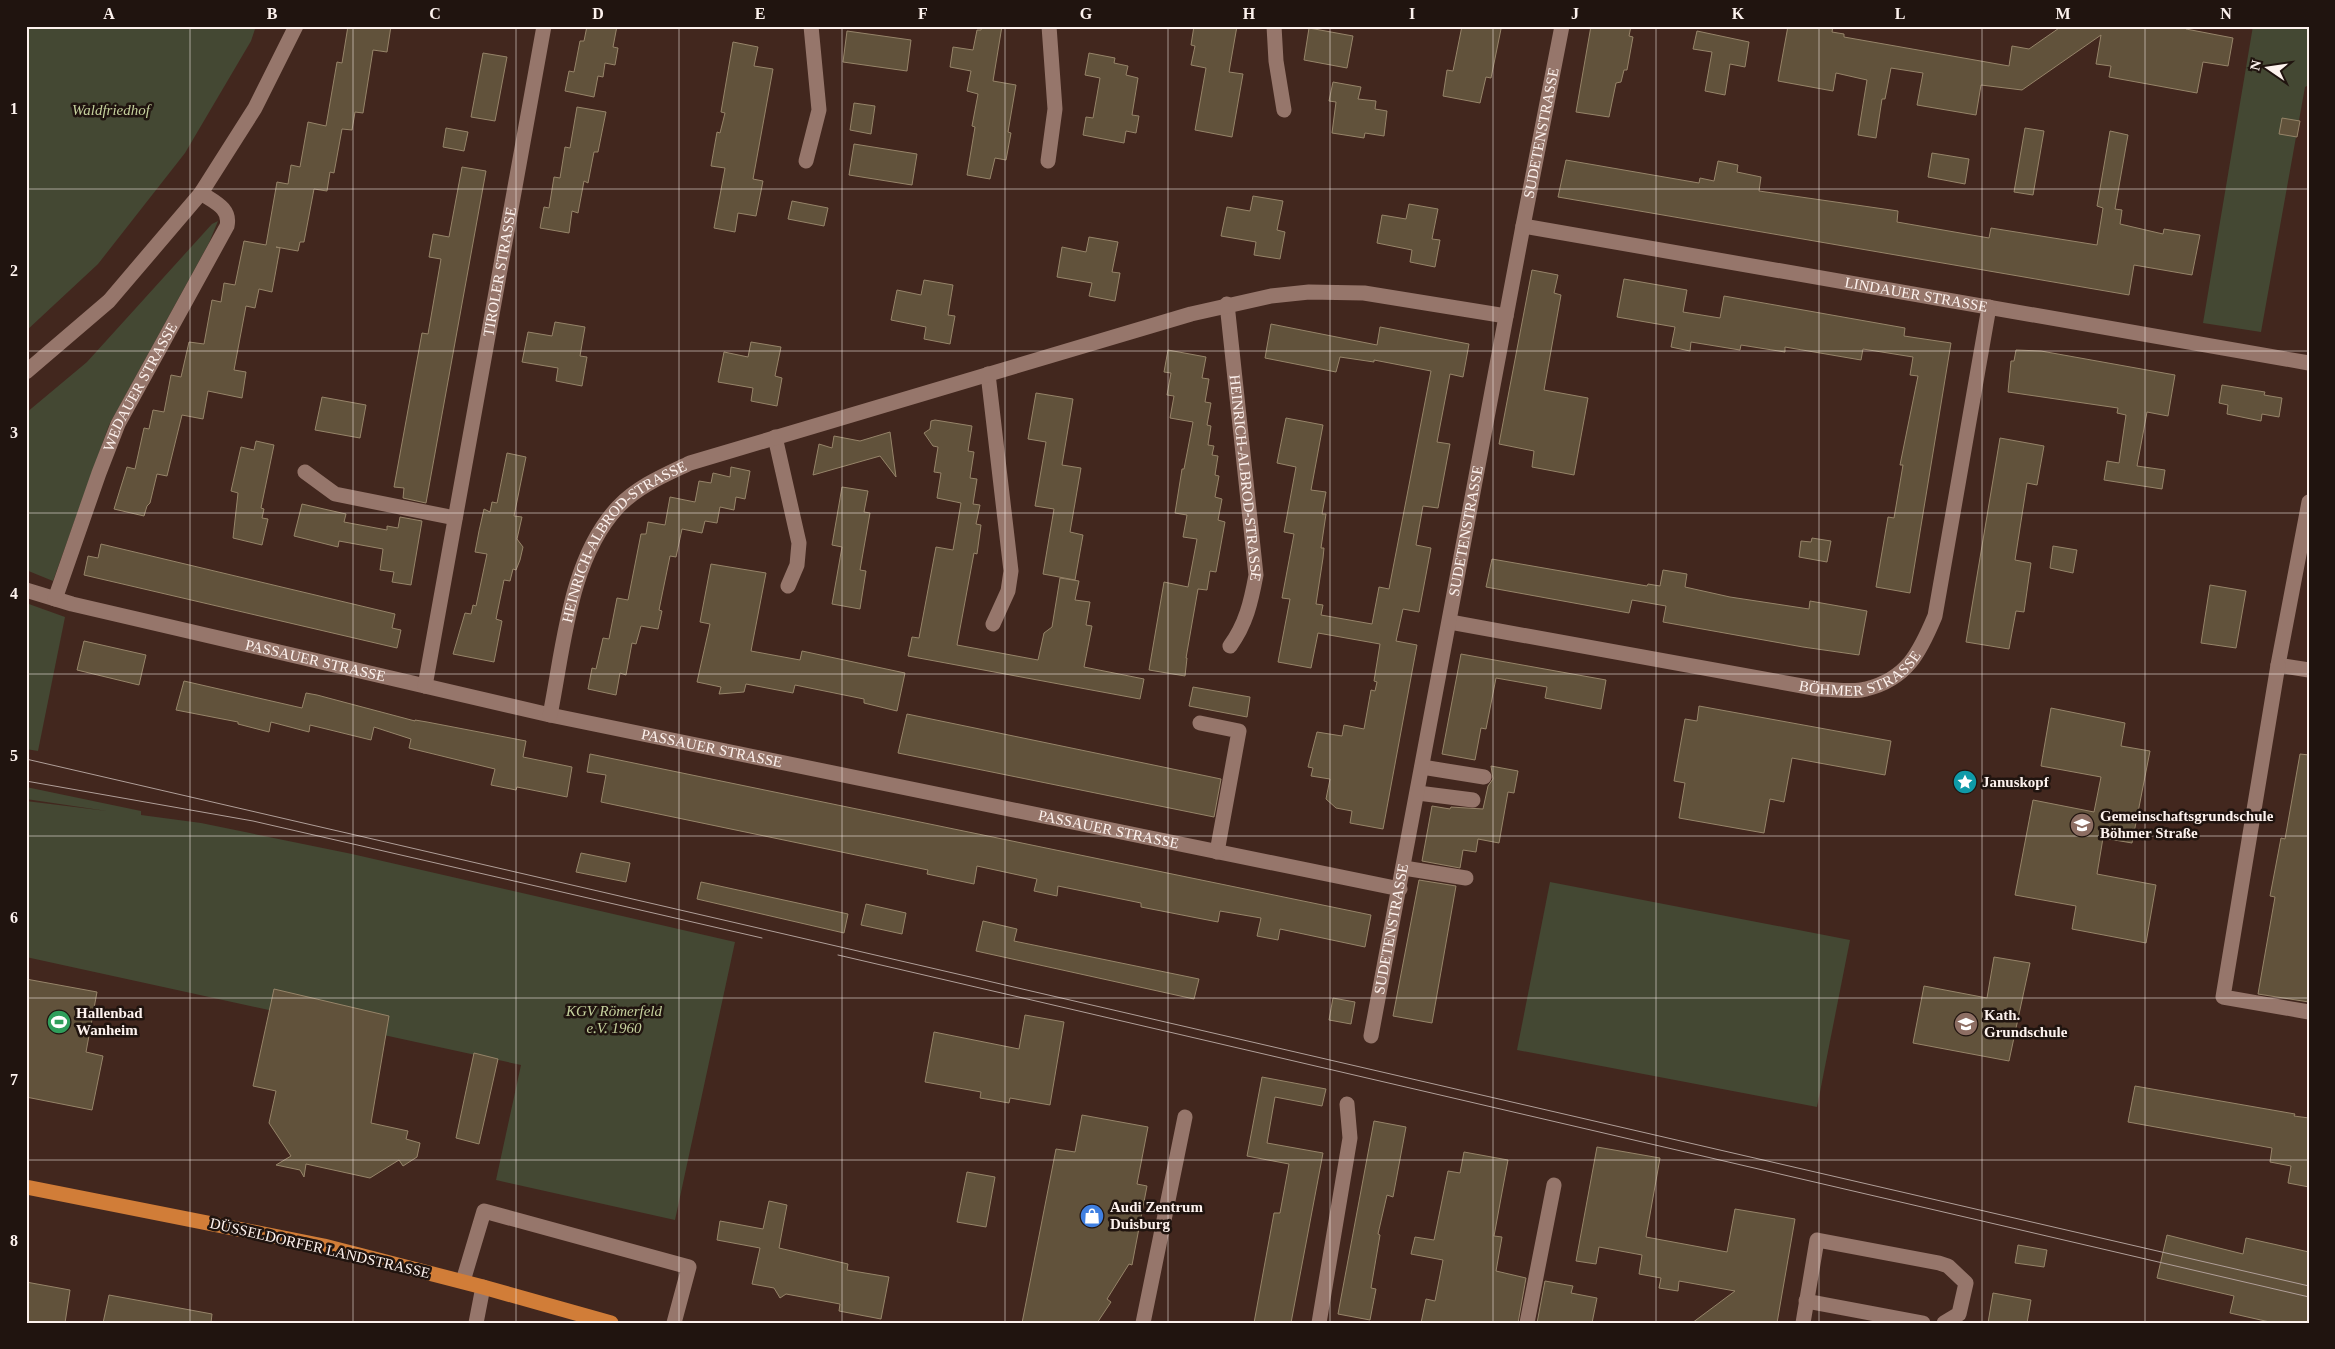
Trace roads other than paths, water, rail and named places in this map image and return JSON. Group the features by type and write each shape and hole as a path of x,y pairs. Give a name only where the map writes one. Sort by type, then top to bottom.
{"main road":[{"name":"DÜSSELDORFER LANDSTRASSE","path":"26,1187 324,1246 463,1281 611,1323"}],"street":[{"path":"26,372 109,301 201,193 255,108 296,26"},
{"name":"TIROLER STRASSE","path":"425,686 544,26"},
{"path":"806,161 819,110 811,26"},
{"path":"1048,161 1055,108 1049,26"},
{"path":"1274,26 1276,60 1284,110"},
{"name":"SUDETENSTRASSE","path":"1371,1036 1562,26"},
{"name":"WEDAUER STRASSE","path":"55,599 118,424 227,226 229,217 226,211 201,193"},
{"name":"LINDAUER STRASSE","path":"1523,226 2309,363"},
{"name":"HEINRICH-ALBROD-STRASSE","path":"550,715 576,584 594,539 619,506 651,481 690,463 1227,304 1271,296 1309,292 1364,293 1506,316"},
{"name":"HEINRICH-ALBROD-STRASSE","path":"1227,304 1256,575 1250,608 1242,629 1230,646"},
{"name":"BÖHMER STRASSE","path":"1450,622 1819,689 1865,690 1897,677 1921,651 1935,616 1989,307"},
{"path":"988,374 1010,571 1008,591 993,624"},
{"path":"775,437 799,543 797,565 788,586"},
{"path":"305,472 335,494 455,518"},
{"path":"2309,502 2278,665 2222,997 2309,1012"},
{"name":"PASSAUER STRASSE","path":"26,590 55,599 550,715 1400,889"},
{"path":"2278,665 2309,670"},
{"path":"1200,723 1239,731 1217,852"},
{"path":"1422,768 1484,777"},
{"path":"1418,793 1473,800"},
{"path":"1404,868 1466,878"},
{"path":"1319,1323 1350,1138 1347,1104"},
{"path":"1143,1323 1185,1118"},
{"path":"1527,1323 1554,1185"},
{"path":"463,1281 484,1211 688,1267 674,1323"},
{"path":"1803,1323 1817,1240 1948,1266 1966,1283 1959,1314 1944,1323"},
{"path":"476,1323 483,1287"},
{"path":"1806,1301 1924,1323"}],"tram line":[{"path":"26,759 2309,1286"},
{"path":"26,781 253,821 762,938"},
{"path":"838,955 2309,1297"}],"place":[{"name":"Januskopf","path":"1965,782"},
{"name":"Gemeinschaftsgrundschule Böhmer Straße","path":"2082,825"},
{"name":"Hallenbad Wanheim","path":"59,1022"},
{"name":"Kath. Grundschule","path":"1966,1024"},
{"name":"Audi Zentrum Duisburg","path":"1092,1216"}],"park label":[{"name":"Waldfriedhof","path":"111,110"},
{"name":"KGV Römerfeld e.V. 1960","path":"614,1020"}]}
